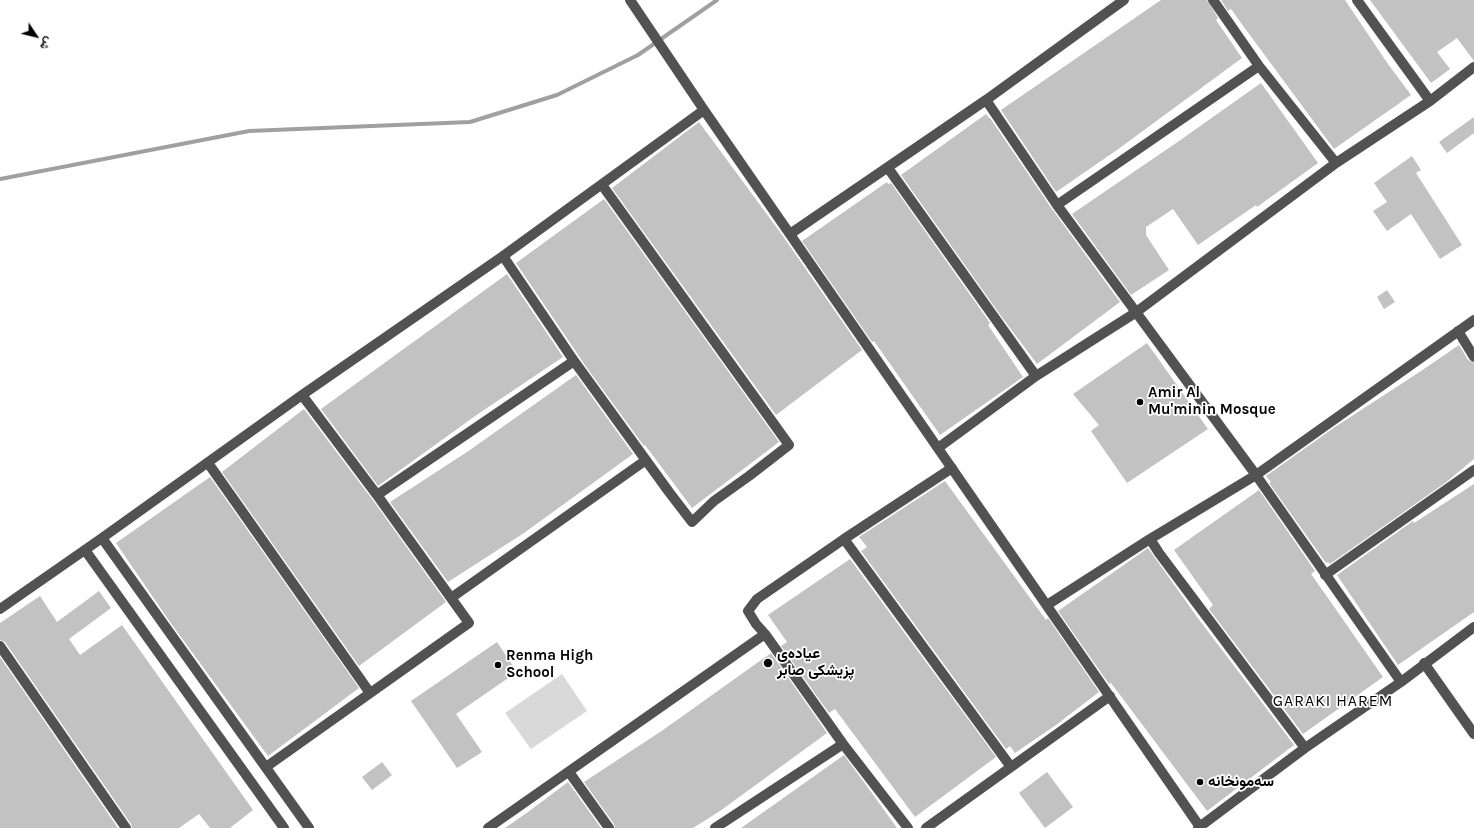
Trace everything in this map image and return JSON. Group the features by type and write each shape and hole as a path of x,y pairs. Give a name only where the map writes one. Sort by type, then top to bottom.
{"street":[{"path":"630,0 704,110 1110,696 1203,826 1305,748 1401,682 1424,663 1474,628"},
{"path":"790,234 986,100 1124,0"},
{"path":"1213,0 1259,66 1336,164"},
{"path":"1357,0 1430,101"},
{"path":"1057,205 1259,66"},
{"path":"938,448 1036,376 1135,313 1336,164 1430,101 1474,67"},
{"path":"986,100 1057,205 1135,313 1256,475 1401,682"},
{"path":"0,609 503,256 704,110"},
{"path":"888,168 1036,376"},
{"path":"503,256 574,361 692,522 714,501 790,445 602,185"},
{"path":"1047,605 1150,539 1256,475 1474,320"},
{"path":"1458,331 1474,357"},
{"path":"377,495 574,361"},
{"path":"266,767 469,623 377,495 302,396"},
{"path":"451,598 646,460"},
{"path":"208,463 370,694"},
{"path":"908,828 843,744 748,611 757,599 844,538 952,468"},
{"path":"1325,575 1474,470"},
{"path":"102,538 309,828"},
{"path":"844,538 1011,767"},
{"path":"1150,539 1305,748"},
{"path":"85,550 284,828"},
{"path":"488,828 765,634"},
{"path":"0,646 126,828"},
{"path":"1424,663 1474,734"},
{"path":"926,828 1110,696"},
{"path":"715,828 843,744"},
{"path":"569,772 609,828"}],"shaded area":[{"path":"562,674 587,711 531,749 505,713"}],"building":[{"path":"1161,0 1207,0 1218,18 1216,20 1242,58 1117,150 1056,192 1001,110"},
{"path":"1221,0 1345,0 1388,64 1411,95 1334,149 1231,9 1228,11"},
{"path":"1370,0 1474,0 1474,61 1457,38 1437,52 1450,69 1431,83"},
{"path":"1261,83 1318,163 1257,207 1256,205 1198,245 1173,209 1146,227 1146,235 1169,270 1131,295 1072,214"},
{"path":"986,114 1052,209 1120,302 1037,364 901,175"},
{"path":"1474,117 1474,133 1447,153 1439,142"},
{"path":"699,122 780,232 862,350 776,415 612,188"},
{"path":"1412,156 1421,170 1416,173 1462,245 1440,259 1411,214 1387,231 1373,211 1387,202 1374,183"},
{"path":"887,182 888,184 891,183 990,323 988,325 1023,377 940,435 874,341 872,342 802,241"},
{"path":"604,199 779,442 692,508 587,368 516,263"},
{"path":"507,274 563,357 478,414 378,486 321,409"},
{"path":"1387,290 1395,302 1384,309 1377,297"},
{"path":"1147,343 1208,429 1127,483 1091,431 1099,425 1073,394"},
{"path":"1459,345 1468,360 1474,363 1474,459 1445,483 1330,564 1328,562 1326,563 1269,483 1271,482 1266,476 1335,427"},
{"path":"576,375 633,454 524,533 448,582 390,502 467,452"},
{"path":"304,409 372,499 446,602 359,666 222,472"},
{"path":"210,477 359,688 268,756 170,622 116,543"},
{"path":"945,481 1046,620 1048,618 1099,692 1056,725 1015,753 1010,746 1006,749 861,551 867,547 859,537"},
{"path":"1474,484 1474,612 1398,665 1337,575 1413,521 1414,523"},
{"path":"1259,490 1315,571 1311,574 1383,677 1303,734 1209,609 1213,605 1174,550"},
{"path":"1148,548 1197,617 1294,745 1207,811 1111,683 1109,684 1058,611"},
{"path":"850,559 996,757 915,817 835,709 829,713 781,646 787,642 768,615"},
{"path":"99,591 111,608 69,639 80,655 122,625 253,810 230,828 210,828 199,814 179,828 132,828 131,824 5,642 0,640 0,623 40,596 57,622"},
{"path":"497,642 517,672 456,714 482,752 457,768 411,701"},
{"path":"771,653 827,733 720,811 693,828 615,828 614,824 584,782 663,730"},
{"path":"0,657 118,828 0,828"},
{"path":"844,755 897,828 741,828"},
{"path":"382,762 392,775 372,790 362,777"},
{"path":"1047,772 1073,807 1045,828 1019,793"},
{"path":"568,782 601,828 505,828 528,812"}],"waterway":[{"path":"0,179 249,131 470,122 557,95 638,55 717,0"}],"place":[{"name":"Amir Al Mu'minin Mosque","path":"1140,402"},
{"name":"عیادەی پزیشکی صابر","path":"768,663"},
{"name":"Renma High School","path":"498,665"},
{"name":"سەمونخانە","path":"1200,782"}],"district":[{"name":"GARAKI HAREM","path":"1333,701"}]}
